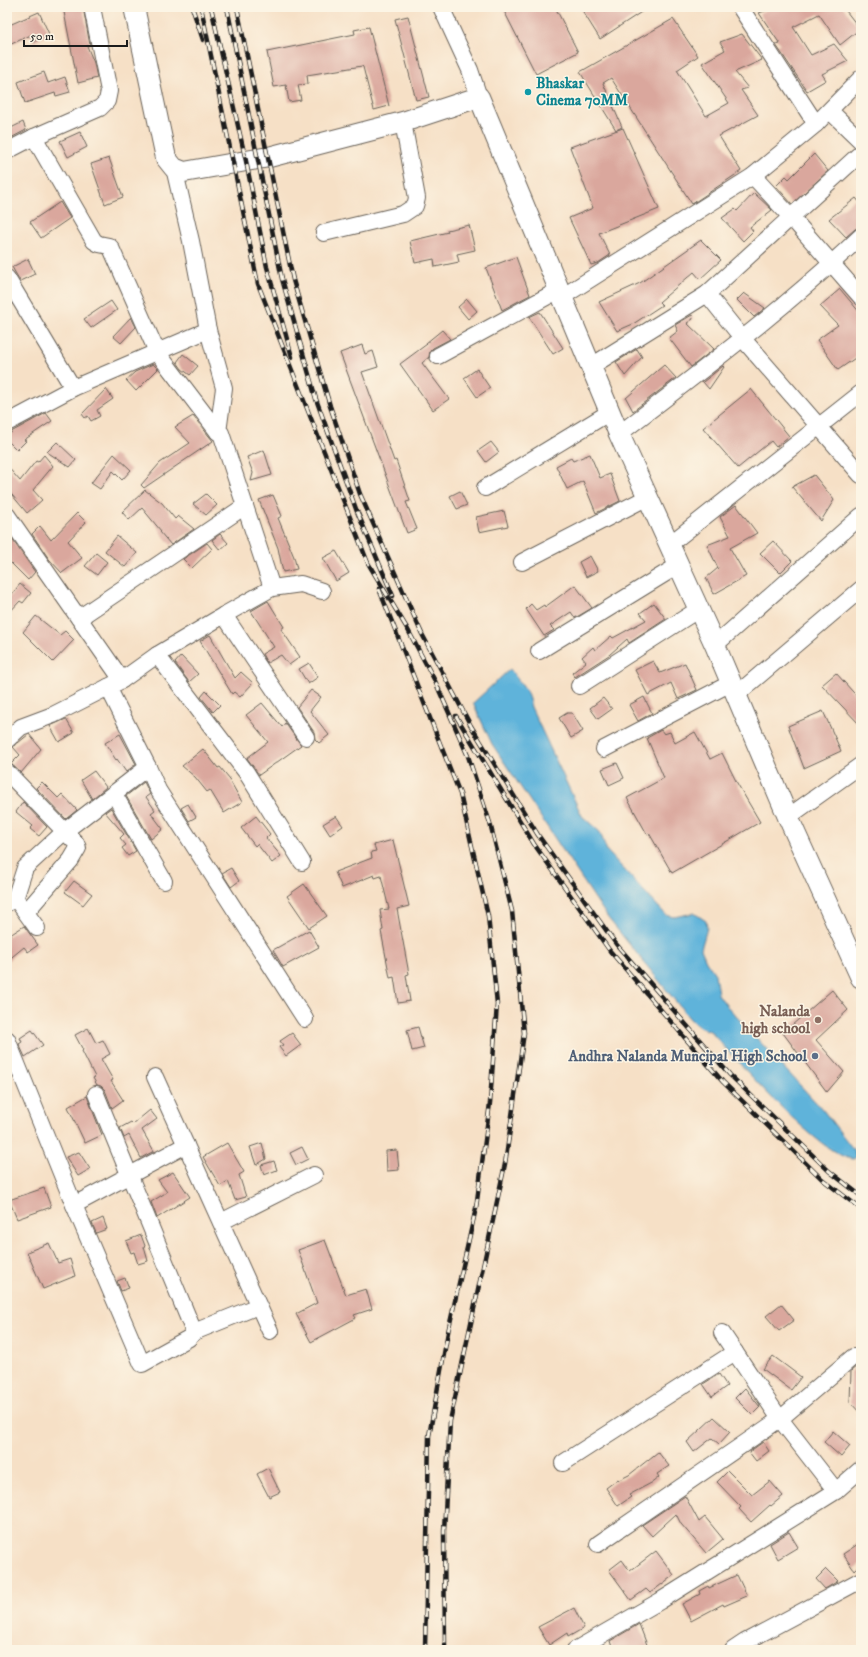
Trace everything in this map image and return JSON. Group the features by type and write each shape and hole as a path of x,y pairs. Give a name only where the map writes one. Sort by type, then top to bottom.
{"street":[{"path":"7,151 34,137 100,108 107,101 109,91 92,7"},
{"path":"134,7 166,158 174,168 191,241 208,330 224,388 218,432"},
{"path":"441,7 470,70 479,97 590,367 715,645 788,817 861,978"},
{"path":"740,7 816,124"},
{"path":"438,356 560,293 753,176 816,124 861,78"},
{"path":"174,168 184,172 269,157 403,122 479,97"},
{"path":"830,111 861,141"},
{"path":"324,233 403,214 415,206 417,198 403,122"},
{"path":"34,137 94,240 99,244 109,246 111,248 157,352 221,434 272,588"},
{"path":"590,367 707,294 861,154"},
{"path":"753,176 861,297"},
{"path":"619,434 743,339 832,264 861,236"},
{"path":"7,278 73,388"},
{"path":"707,294 743,339 861,475"},
{"path":"7,423 73,388 208,330"},
{"path":"670,544 820,427 861,393"},
{"path":"485,488 610,412"},
{"path":"522,562 648,497"},
{"path":"79,618 245,506"},
{"path":"7,516 79,618 115,683 158,790 306,1019"},
{"path":"715,645 861,516"},
{"path":"539,651 679,565"},
{"path":"7,740 21,727 53,715 115,683 157,655 272,588 301,584 322,590"},
{"path":"604,749 734,689 861,589"},
{"path":"579,686 699,610"},
{"path":"224,615 306,737"},
{"path":"157,655 246,772 302,862"},
{"path":"788,817 861,765"},
{"path":"37,928 26,912 10,897 25,868 65,831 148,767"},
{"path":"7,772 65,831 76,843 78,848 71,860 26,912"},
{"path":"114,794 164,882"},
{"path":"8,1045 142,1364 189,1338 194,1332 258,1306"},
{"path":"155,1077 270,1331"},
{"path":"96,1094 194,1332"},
{"path":"74,1205 186,1145"},
{"path":"221,1222 314,1174"},
{"path":"722,1333 780,1419 836,1491"},
{"path":"563,1462 735,1352"},
{"path":"598,1544 780,1419 853,1357"},
{"path":"575,1650 660,1602 836,1491 861,1469"},
{"path":"733,1650 745,1642 861,1580"}],"water":[{"path":"510,669 527,692 531,707 582,816 600,832 607,851 666,915 674,917 694,913 706,921 707,928 701,949 706,961 715,974 718,994 726,1005 823,1110 853,1149 856,1156 854,1159 840,1155 821,1143 779,1105 710,1031 699,1027 690,1019 608,918 492,744 473,703"}],"building":[{"path":"63,7 83,7 90,45 87,46 94,63 97,78 78,83"},
{"path":"502,7 555,7 578,52 536,74"},
{"path":"580,7 649,7 600,39"},
{"path":"776,7 843,7 860,29 840,45 819,14 793,27 811,55 834,44 848,61 822,74 826,80 807,91 776,45 780,44 759,13"},
{"path":"39,12 49,34 34,42 31,35 7,46 7,26"},
{"path":"408,16 429,97 416,100 395,19"},
{"path":"673,19 698,56 677,70 706,116 729,103 702,63 725,50 720,42 742,34 762,60 735,72 748,88 741,90 758,115 719,136 741,171 692,204 611,78 603,83 622,127 616,130 580,72"},
{"path":"369,27 389,106 374,110 362,66 307,75 308,84 298,85 301,100 289,102 286,85 274,87 267,52 355,34 354,30"},
{"path":"44,72 48,83 65,77 70,92 56,96 55,93 25,103 18,82"},
{"path":"23,122 26,130 7,140 7,130"},
{"path":"623,128 659,209 599,233 610,255 598,263 591,265 569,218 593,208 570,147"},
{"path":"80,132 87,147 68,157 60,141"},
{"path":"814,154 828,171 792,204 776,186 786,176 789,179"},
{"path":"109,158 123,197 105,204 91,164"},
{"path":"754,193 772,210 750,227 753,231 743,241 722,218 735,209 737,211"},
{"path":"856,198 861,204 861,227 855,229 846,237 829,219"},
{"path":"60,202 70,218 41,238 30,222"},
{"path":"469,225 475,250 457,254 459,262 435,267 434,259 415,263 410,241 448,232 447,230"},
{"path":"701,240 721,260 700,279 694,272 659,302 662,305 633,324 617,331 599,302 640,283"},
{"path":"516,257 530,295 502,310 486,268"},
{"path":"28,259 35,274 20,281 12,267"},
{"path":"840,289 861,314 861,354 838,370 817,340 838,325 820,306"},
{"path":"744,293 765,308 754,317 737,300"},
{"path":"467,299 477,311 468,319 458,307"},
{"path":"111,301 117,310 91,328 84,319"},
{"path":"540,312 563,348 553,354 529,317"},
{"path":"692,315 693,319 687,323 714,349 691,367 669,338 678,331 675,325"},
{"path":"131,317 136,327 121,343 113,336"},
{"path":"442,330 450,339 433,348 430,351 429,357 422,363 449,399 433,410 400,364 427,344 426,343"},
{"path":"362,345 365,354 373,351 378,367 362,372 394,461 396,460 410,501 406,502 417,529 407,533 340,353"},
{"path":"637,349 642,357 625,376 616,362"},
{"path":"183,354 198,366 190,375 182,369 177,362"},
{"path":"153,364 158,369 136,391 126,380 135,372"},
{"path":"664,365 676,378 633,411 626,398"},
{"path":"723,366 724,367 709,389 703,382"},
{"path":"477,369 490,388 477,397 464,378"},
{"path":"106,389 113,399 97,410 100,416 91,421 88,416 85,418 82,414"},
{"path":"751,389 789,436 776,447 771,441 738,468 703,428"},
{"path":"46,413 52,421 24,440 26,441 17,450 7,440 7,436 13,431"},
{"path":"193,416 213,441 144,488 141,485 160,463 190,443 175,427"},
{"path":"57,442 76,460 70,467 47,452"},
{"path":"491,442 499,452 486,462 478,451"},
{"path":"264,450 272,475 251,481 253,473 247,457"},
{"path":"114,454 131,470 122,480 113,471 100,489 91,483"},
{"path":"590,454 600,478 610,474 620,501 596,513 583,481 567,489 556,466 571,458 573,461"},
{"path":"44,455 53,466 33,490 42,500 27,513 7,489 7,466 20,481 36,461 38,462"},
{"path":"814,475 834,500 821,521 792,487"},
{"path":"145,490 162,503 175,519 178,516 194,529 171,545 142,508 129,520 122,512"},
{"path":"460,491 467,505 457,509 450,496"},
{"path":"206,494 217,505 206,515 193,504"},
{"path":"273,495 282,516 278,518 294,557 297,569 283,572 278,548 259,500"},
{"path":"736,505 757,533 730,548 746,576 714,594 706,578 718,568 707,545 730,536 720,517"},
{"path":"504,511 508,526 479,532 476,517"},
{"path":"77,513 86,522 68,541 82,558 62,573 49,559 32,534 40,526 51,540"},
{"path":"7,532 35,572 28,580 7,559"},
{"path":"220,534 228,543 220,550 212,540"},
{"path":"117,536 137,553 125,567 105,551"},
{"path":"773,541 792,561 780,573 760,553"},
{"path":"207,543 212,549 192,568 183,559"},
{"path":"336,551 349,573 336,581 323,558"},
{"path":"96,553 107,562 97,575 85,566"},
{"path":"590,556 598,571 586,577 579,562"},
{"path":"20,584 31,593 23,603 20,601 7,615 7,600"},
{"path":"575,585 592,608 575,618 571,612 550,626 554,630 544,636 526,609 531,604 536,610 544,605 545,607"},
{"path":"268,601 284,627 281,629 300,657 289,665 281,655 267,663 262,654 274,647 251,611"},
{"path":"654,603 666,619 629,643 627,639 609,655 575,677 572,673 586,662 582,657 593,647 595,650 611,636 613,638 646,620 640,613"},
{"path":"36,616 60,635 65,631 74,640 53,662 23,632"},
{"path":"210,635 235,678 241,672 253,683 240,697 234,692 232,694 200,641"},
{"path":"181,656 198,674 189,682 175,663"},
{"path":"653,661 660,673 685,663 697,690 678,699 671,683 648,695 635,670"},
{"path":"309,663 318,677 308,684 299,669"},
{"path":"836,673 861,701 861,726 822,685"},
{"path":"311,690 321,697 310,711 329,735 319,743 315,739 314,732 297,707"},
{"path":"206,691 220,705 213,712 201,697"},
{"path":"644,697 652,713 638,721 629,705"},
{"path":"603,698 612,709 598,719 590,708"},
{"path":"262,703 282,727 285,723 301,745 259,775 247,758 268,742 246,715"},
{"path":"823,711 841,751 804,768 788,726"},
{"path":"567,713 572,713 583,731 571,738 559,718"},
{"path":"66,719 74,733 59,742 50,726"},
{"path":"661,730 664,734 670,732 675,743 695,732 710,759 722,753 737,783 760,822 672,873 649,833 647,834 627,798 664,778 647,738"},
{"path":"29,734 41,749 21,773 11,764 20,755 13,747"},
{"path":"120,734 136,764 126,772 105,743"},
{"path":"203,749 218,768 220,767 230,779 242,802 224,813 210,790 207,792 195,777 182,766"},
{"path":"617,763 624,778 609,785 602,769"},
{"path":"94,771 106,787 92,799 81,780"},
{"path":"42,782 58,798 62,794 77,810 66,819 36,788"},
{"path":"144,782 150,794 146,797 155,810 151,813 163,829 151,839 126,796"},
{"path":"23,802 47,827 39,836 30,829 33,826 16,812"},
{"path":"188,804 196,817 189,821 181,808"},
{"path":"111,808 136,851 128,856 122,848 126,845 120,838 124,834 105,812"},
{"path":"256,816 270,834 266,838 281,856 272,863 257,844 255,846 241,828"},
{"path":"336,816 343,826 330,835 323,824"},
{"path":"393,840 409,906 397,909 409,974 406,975 410,1001 398,1003 394,977 390,978 381,931 383,930 380,910 389,909 381,876 375,878 374,875 342,888 335,872 372,858 371,852 376,851 374,845"},
{"path":"231,868 239,881 231,887 222,873"},
{"path":"74,881 92,894 83,905 65,892"},
{"path":"304,884 327,916 309,928 287,896"},
{"path":"24,926 38,945 28,952 24,947 7,961 7,937"},
{"path":"309,930 319,947 283,967 273,950"},
{"name":"Andhra Nalanda Muncipal High School","path":"832,990 848,1010 816,1040 844,1072 827,1092 783,1033"},
{"path":"418,1027 424,1048 412,1051 407,1030"},
{"path":"88,1028 96,1043 103,1040 110,1054 101,1059 113,1080 111,1081 123,1100 112,1108 105,1090 101,1086 97,1085 93,1078 95,1077 75,1035"},
{"path":"32,1030 43,1045 25,1057 19,1044 22,1042 20,1038"},
{"path":"292,1033 301,1045 286,1056 279,1047 283,1045 280,1041"},
{"path":"87,1096 102,1135 85,1143 68,1107"},
{"path":"150,1110 157,1119 142,1130 154,1151 141,1158 129,1135 124,1138 120,1128 131,1122 133,1124"},
{"path":"227,1143 244,1172 239,1175 246,1197 235,1200 228,1181 220,1186 203,1157"},
{"path":"262,1143 266,1159 256,1165 250,1147"},
{"path":"302,1147 308,1159 296,1165 290,1153"},
{"path":"397,1150 399,1170 387,1171 386,1151"},
{"path":"79,1152 90,1169 78,1176 66,1157"},
{"path":"274,1161 277,1170 264,1175 261,1165"},
{"path":"173,1172 190,1197 157,1218 151,1202 167,1192 158,1180"},
{"path":"44,1188 51,1207 17,1219 9,1200"},
{"path":"103,1218 107,1229 96,1233 92,1223"},
{"path":"141,1235 148,1261 138,1264 134,1252 131,1253 126,1241"},
{"path":"325,1240 346,1295 366,1289 372,1309 354,1315 356,1318 311,1342 296,1314 317,1303 298,1250"},
{"path":"49,1243 58,1263 70,1259 75,1276 43,1289 27,1252"},
{"path":"125,1278 129,1288 121,1291 117,1281"},
{"path":"781,1304 794,1320 779,1331 766,1316"},
{"path":"773,1356 801,1377 791,1390 763,1369"},
{"path":"858,1365 861,1365 861,1414 850,1402 851,1371"},
{"path":"719,1374 727,1386 712,1397 703,1384"},
{"path":"745,1388 760,1407 752,1415 735,1398"},
{"path":"714,1417 730,1432 719,1444 712,1438 694,1452 687,1442"},
{"path":"833,1431 850,1446 841,1457 824,1442"},
{"path":"763,1442 769,1451 756,1461 749,1452"},
{"path":"658,1452 669,1466 657,1474 659,1477 653,1482 629,1495 631,1497 618,1506 606,1488 618,1479 619,1480 629,1475"},
{"path":"268,1468 280,1492 269,1497 257,1474"},
{"path":"728,1471 752,1495 770,1481 783,1496 771,1506 770,1505 751,1522 739,1509 741,1507 717,1482"},
{"path":"685,1496 699,1522 705,1517 723,1539 706,1553 681,1524 676,1514 652,1536 642,1525"},
{"path":"789,1532 798,1547 778,1559 770,1544"},
{"path":"861,1542 861,1563 854,1570 843,1554"},
{"path":"656,1551 674,1575 650,1593 646,1589 631,1600 609,1570 622,1560 630,1571"},
{"path":"826,1569 838,1581 825,1589 816,1579"},
{"path":"737,1575 747,1596 724,1606 723,1604 691,1621 682,1604 700,1594 699,1591 708,1586 709,1588"},
{"path":"574,1608 584,1628 568,1637 567,1633 549,1645 538,1627"},
{"path":"639,1624 649,1650 613,1650 610,1641"}],"railway":[{"path":"192,7 203,40"},
{"path":"201,7 258,284 368,563 408,630 435,681 468,756 490,823 512,911 524,1033 505,1164 450,1421 444,1531 445,1650"},
{"path":"211,7 246,161 267,267 292,357"},
{"path":"227,7 282,279 316,399 356,509 393,596"},
{"path":"237,7 293,280 330,406 360,494 422,634 471,726 538,835 616,944 730,1075 829,1171 861,1196"},
{"path":"379,589 460,794 488,916 497,1004 490,1103 476,1208 448,1332 429,1436 425,1650"},
{"path":"456,716 534,844 610,951 723,1082 822,1179 861,1209"}],"place":[{"name":"Bhaskar Cinema 70MM","path":"528,92"},
{"name":"Nalanda high school","path":"818,1020"},
{"name":"Andhra Nalanda Muncipal High School","path":"815,1056"}]}
